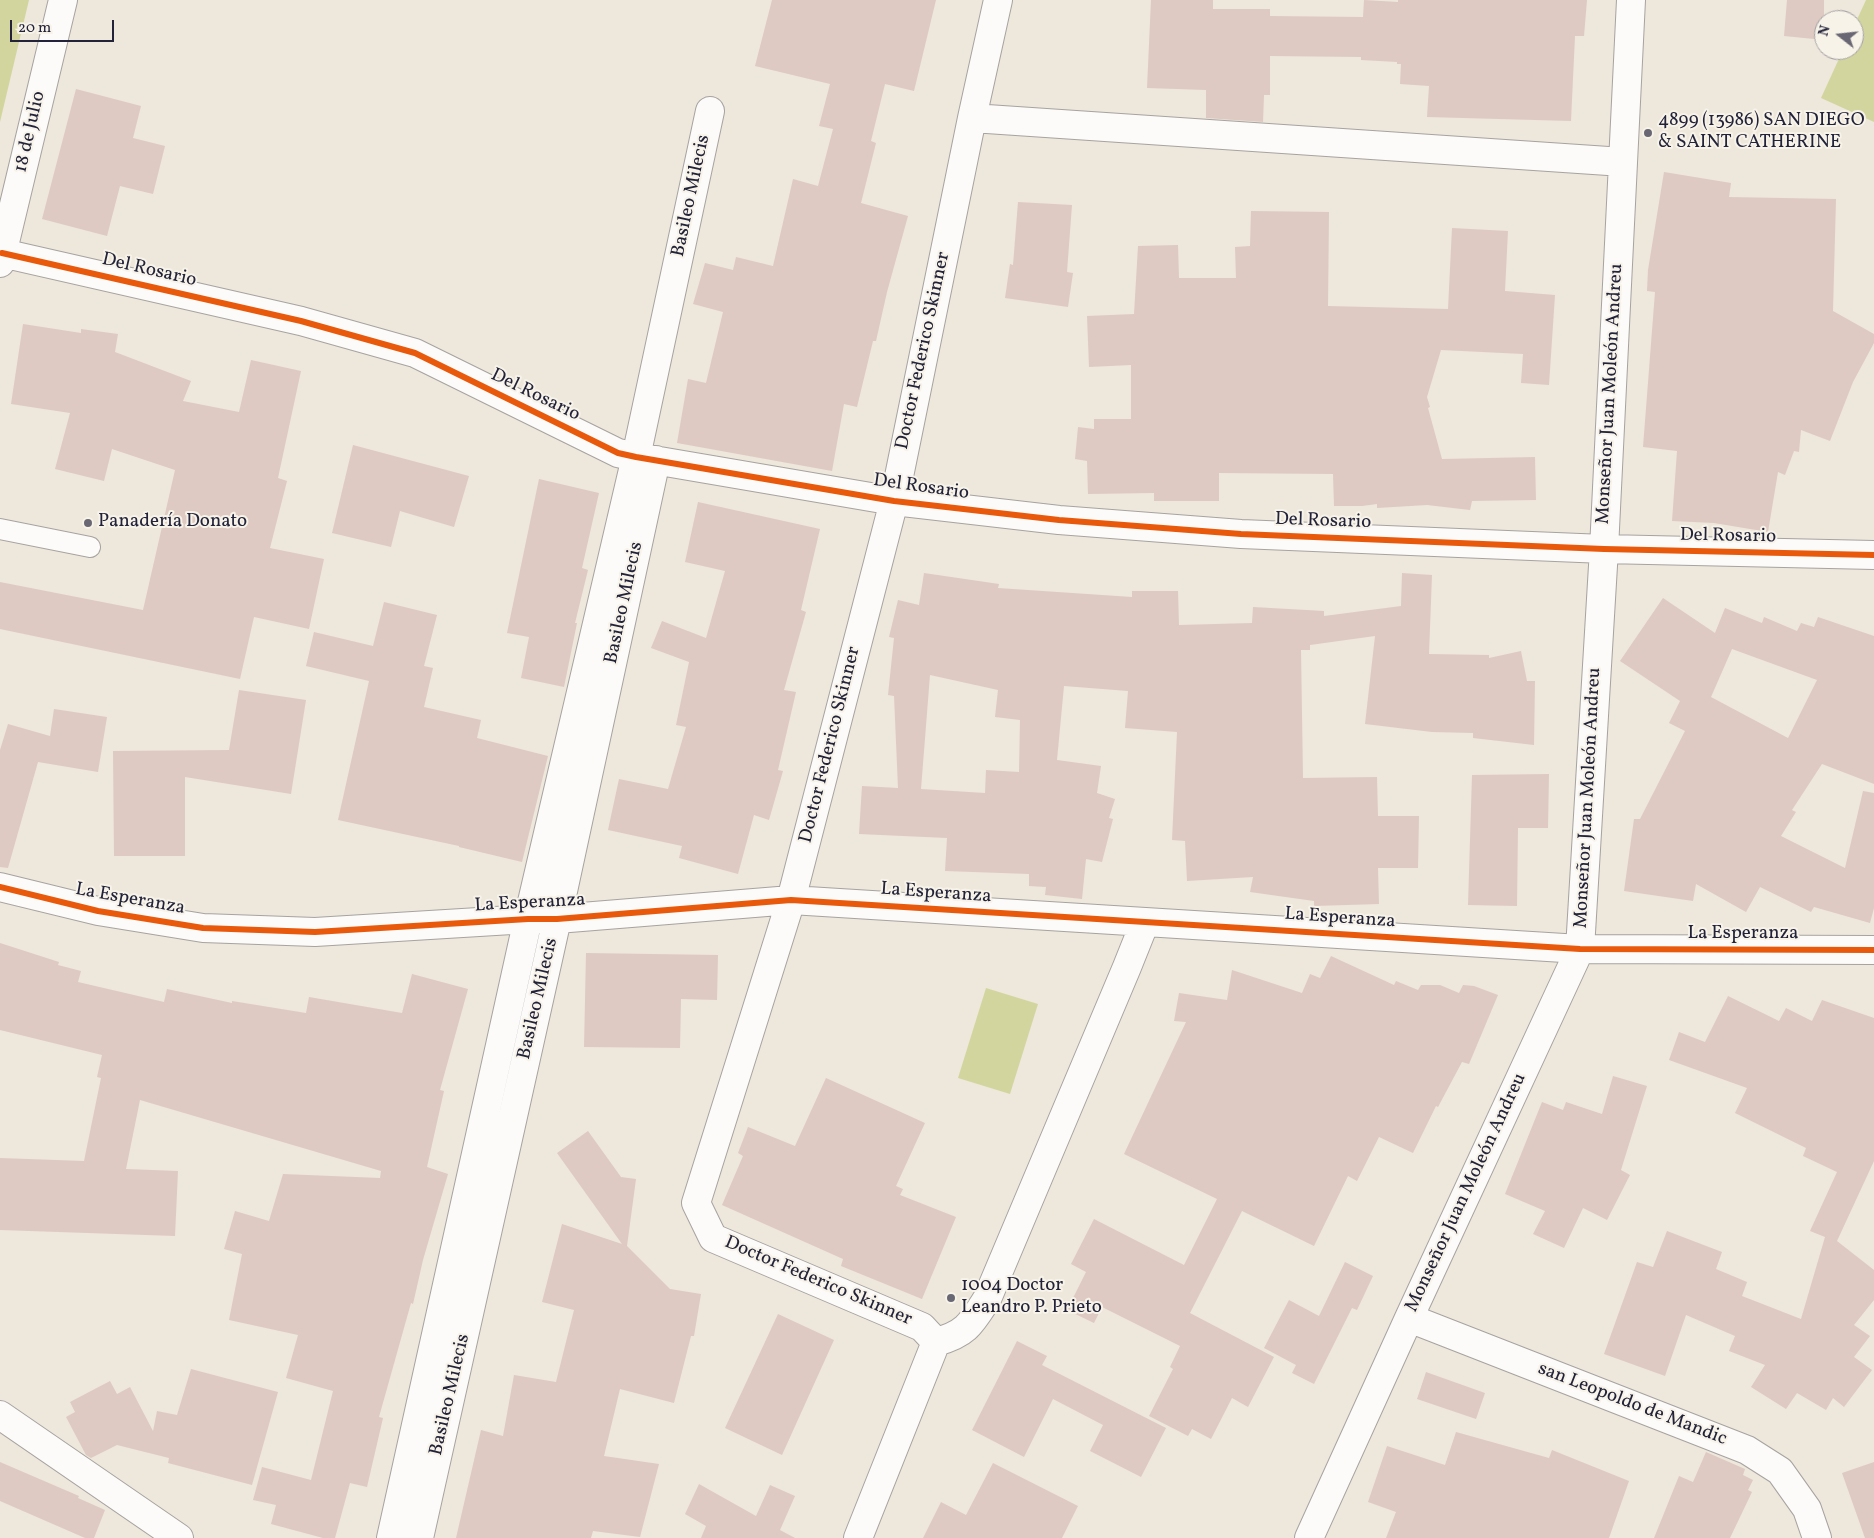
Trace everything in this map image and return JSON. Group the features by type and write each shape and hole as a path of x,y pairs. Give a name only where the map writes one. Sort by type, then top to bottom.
{"street":[{"name":"18 de Julio","path":"1,258 63,0"},
{"name":"Doctor Federico Skinner","path":"936,1342 922,1327 713,1238 696,1203 791,900 894,501 998,0"},
{"name":"Monseñor Juan Moleón Andreu","path":"1310,1538 1409,1318 1580,949 1604,549 1631,0"},
{"name":"Basileo Milecis","path":"419,1538 557,919 646,458 710,111"},
{"path":"972,118 1623,162"},
{"name":"Del Rosario","path":"1,258 301,322 415,353 618,453 894,501 1059,520 1242,534 1604,549 1874,555"},
{"path":"391,1538 528,919 646,458"},
{"name":"La Esperanza","path":"0,887 98,911 203,928 315,932 528,919 557,919 791,900 1580,949 1874,950"},
{"path":"858,1538 936,1342 951,1338 965,1330 987,1299 1127,967 1144,922"},
{"name":"san Leopoldo de Mandic","path":"1409,1318 1746,1450 1780,1471 1807,1510 1817,1538"},
{"path":"0,1415 179,1538"}],"lane":[{"path":"0,529 90,547"}],"green space":[{"path":"0,0 29,0 0,122"},
{"path":"1866,0 1874,0 1874,122 1821,98 1838,60 1864,60 1864,10 1861,10"},
{"path":"986,988 1038,1004 1010,1094 958,1078"}],"building":[{"path":"772,0 936,0 914,91 885,84 871,141 876,143 861,203 908,216 876,341 873,341 857,407 844,404 832,471 677,443 688,379 706,383 723,312 693,304 705,263 733,270 736,257 773,266 793,179 818,186 833,129 819,126 830,84 755,66"},
{"path":"1151,0 1213,0 1213,9 1270,9 1270,16 1363,17 1364,0 1398,2 1398,0 1587,0 1584,36 1575,36 1571,121 1427,117 1429,86 1400,84 1401,64 1397,64 1397,62 1361,60 1361,57 1270,56 1270,95 1264,95 1263,122 1206,118 1206,90 1147,88"},
{"path":"1787,0 1824,0 1824,10 1814,10 1814,39 1784,36"},
{"path":"76,89 141,106 133,138 165,146 153,194 120,186 107,236 42,219"},
{"path":"1664,172 1731,183 1729,197 1836,199 1833,311 1874,334 1874,343 1853,382 1830,441 1801,430 1799,452 1794,451 1785,475 1778,472 1768,532 1714,523 1672,521 1677,451 1643,447 1655,292 1647,291 1648,270"},
{"path":"1018,202 1072,205 1067,272 1073,273 1068,307 1005,298 1010,264 1013,265"},
{"path":"1251,211 1329,212 1328,306 1448,309 1452,228 1508,231 1505,291 1555,295 1549,385 1521,383 1523,354 1441,350 1427,397 1430,407 1428,408 1442,459 1535,457 1536,500 1472,501 1470,510 1427,505 1377,508 1377,504 1334,506 1333,474 1219,473 1219,501 1154,501 1154,493 1088,494 1087,461 1075,459 1078,427 1094,429 1094,419 1131,419 1131,365 1089,367 1087,316 1134,314 1138,246 1178,245 1179,278 1236,278 1235,247 1250,246"},
{"path":"23,324 81,333 81,329 118,334 115,352 191,381 183,401 239,412 251,360 301,371 278,478 287,481 270,548 324,559 309,629 254,617 240,679 0,629 0,582 143,610 175,470 112,449 104,481 55,469 70,413 11,404"},
{"path":"353,445 469,476 454,527 400,511 391,547 332,533"},
{"path":"539,479 599,493 582,568 588,570 575,623 577,623 564,687 521,678 529,637 507,633"},
{"path":"698,502 820,529 801,610 806,612 784,690 796,692 778,770 783,771 769,820 754,815 738,874 679,858 682,846 608,830 619,779 668,789 686,727 676,725 689,662 651,648 662,621 706,638 725,571 685,562"},
{"path":"924,573 999,584 998,588 1132,597 1132,591 1178,591 1179,625 1252,623 1253,607 1324,611 1324,616 1401,606 1402,573 1432,575 1429,654 1489,655 1489,658 1521,651 1527,681 1535,681 1534,745 1473,738 1473,733 1432,732 1365,724 1375,636 1310,645 1310,650 1301,650 1303,778 1377,777 1378,816 1419,816 1418,868 1378,868 1379,904 1314,906 1314,901 1250,892 1253,877 1187,881 1185,841 1172,840 1177,732 1125,728 1128,691 1064,686 1057,760 1101,766 1097,793 1115,799 1109,818 1113,819 1102,862 1086,859 1082,899 1045,895 1046,887 1029,886 1029,874 945,871 947,838 859,834 862,786 898,788 894,696 888,695 894,638 889,637 898,600 919,605","holes":["930,675 998,690 995,717 1020,720 1019,772 986,770 985,793 921,789"]},
{"path":"1663,598 1715,633 1725,608 1762,623 1764,617 1797,631 1801,623 1814,627 1818,617 1874,636 1874,784 1822,764 1792,810 1796,812 1781,836 1845,868 1863,791 1874,793 1874,908 1870,923 1814,907 1811,912 1760,887 1746,912 1696,884 1693,901 1624,891 1634,819 1640,819 1685,731 1669,723 1680,701 1620,661","holes":["1732,649 1817,680 1788,738 1711,697"]},
{"path":"384,602 437,615 424,666 433,668 424,707 481,720 477,738 548,756 522,862 459,846 338,820 369,681 306,666 314,632 373,646"},
{"path":"239,690 306,700 291,794 185,777 185,856 114,856 113,751 229,750"},
{"path":"54,709 107,717 98,772 38,762 8,868 0,867 0,750 8,724 50,736"},
{"path":"1549,774 1548,828 1518,828 1517,906 1468,905 1472,775"},
{"path":"0,943 59,962 58,965 81,971 78,982 164,1002 167,989 232,1003 232,1001 306,1013 309,997 402,1013 412,974 468,989 440,1090 444,1091 427,1167 448,1174 423,1260 413,1304 411,1303 379,1417 383,1418 367,1487 350,1483 335,1538 323,1538 271,1524 276,1505 253,1500 262,1467 311,1480 333,1391 286,1378 298,1335 229,1320 242,1254 224,1249 235,1211 269,1221 283,1174 380,1178 381,1171 140,1100 126,1169 178,1171 175,1236 0,1230 0,1158 84,1161 101,1078 97,1077 102,1055 0,1030"},
{"path":"586,953 718,955 717,1000 681,999 680,1048 584,1047"},
{"path":"1331,956 1394,985 1396,981 1418,990 1421,985 1440,985 1459,993 1463,985 1474,986 1498,995 1469,1064 1462,1062 1438,1107 1436,1106 1413,1153 1379,1137 1357,1181 1348,1176 1314,1246 1242,1211 1190,1313 1274,1357 1248,1407 1232,1398 1211,1439 1192,1429 1188,1436 1149,1416 1173,1369 1170,1367 1180,1346 1102,1307 1094,1323 1067,1310 1086,1272 1071,1264 1094,1219 1184,1265 1217,1199 1124,1154 1186,1022 1174,1021 1179,993 1227,1000 1232,970 1302,993 1310,974 1320,978"},
{"path":"1728,996 1779,1021 1786,1008 1812,1021 1822,1000 1874,1018 1874,1161 1837,1241 1874,1270 1874,1300 1854,1325 1870,1336 1854,1357 1872,1370 1844,1407 1833,1398 1826,1410 1797,1393 1786,1409 1751,1387 1765,1365 1729,1351 1735,1336 1686,1315 1665,1376 1604,1354 1637,1262 1653,1267 1667,1231 1722,1252 1716,1269 1747,1282 1742,1296 1801,1319 1825,1237 1810,1231 1837,1172 1803,1156 1806,1148 1735,1113 1747,1088 1669,1060 1679,1032 1705,1042"},
{"path":"1613,1076 1647,1086 1621,1170 1630,1175 1607,1220 1583,1208 1564,1248 1533,1234 1545,1211 1505,1194 1542,1102 1563,1110 1566,1102 1602,1114"},
{"path":"826,1078 925,1123 896,1186 903,1189 900,1195 956,1217 922,1299 841,1266 843,1259 722,1205 743,1156 738,1153 748,1127 795,1146"},
{"path":"588,1131 621,1177 636,1179 627,1246 670,1289 701,1294 694,1336 691,1336 674,1403 620,1389 604,1456 659,1464 640,1537 593,1531 591,1538 456,1538 481,1430 503,1436 514,1375 556,1382 574,1310 542,1302 562,1224 622,1244 557,1153"},
{"path":"1345,1262 1373,1276 1357,1310 1352,1308 1314,1384 1292,1373 1296,1365 1264,1348 1289,1300 1319,1316"},
{"path":"778,1314 834,1340 782,1455 725,1428"},
{"path":"1017,1341 1047,1356 1042,1365 1166,1428 1141,1477 1090,1451 1103,1425 1053,1399 1024,1457 972,1430"},
{"path":"191,1369 278,1392 252,1485 168,1463 169,1458 117,1445 91,1458 86,1455 66,1417 75,1412 70,1402 110,1381 117,1394 130,1387 153,1431 157,1411 177,1415"},
{"path":"1426,1372 1485,1393 1476,1419 1417,1399"},
{"path":"1456,1432 1549,1458 1552,1450 1629,1481 1609,1538 1386,1538 1396,1512 1368,1502 1387,1446 1445,1465"},
{"path":"1706,1452 1745,1469 1743,1475 1753,1480 1748,1490 1752,1492 1730,1538 1654,1538 1679,1476 1693,1482"},
{"path":"0,1462 79,1496 78,1498 105,1510 94,1538 85,1538 0,1501"},
{"path":"1874,1462 1874,1538 1865,1538 1842,1473"},
{"path":"993,1463 1078,1506 1062,1538 923,1538 941,1502 966,1515"},
{"path":"699,1484 756,1516 770,1485 795,1496 780,1530 795,1538 701,1538 706,1526 685,1514"}],"cycle path":[{"path":"2,253 301,321 415,353 618,453 894,501 1059,520 1241,534 1604,549 1874,555"},
{"path":"0,887 98,911 203,928 315,932 528,919 557,919 791,900 1580,949 1874,950"}],"place":[{"name":"4899 (13986) SAN DIEGO & SAINT CATHERINE","path":"1648,133"},
{"name":"Panadería Donato","path":"88,523"},
{"name":"1004 Doctor Leandro P. Prieto","path":"951,1298"}]}
